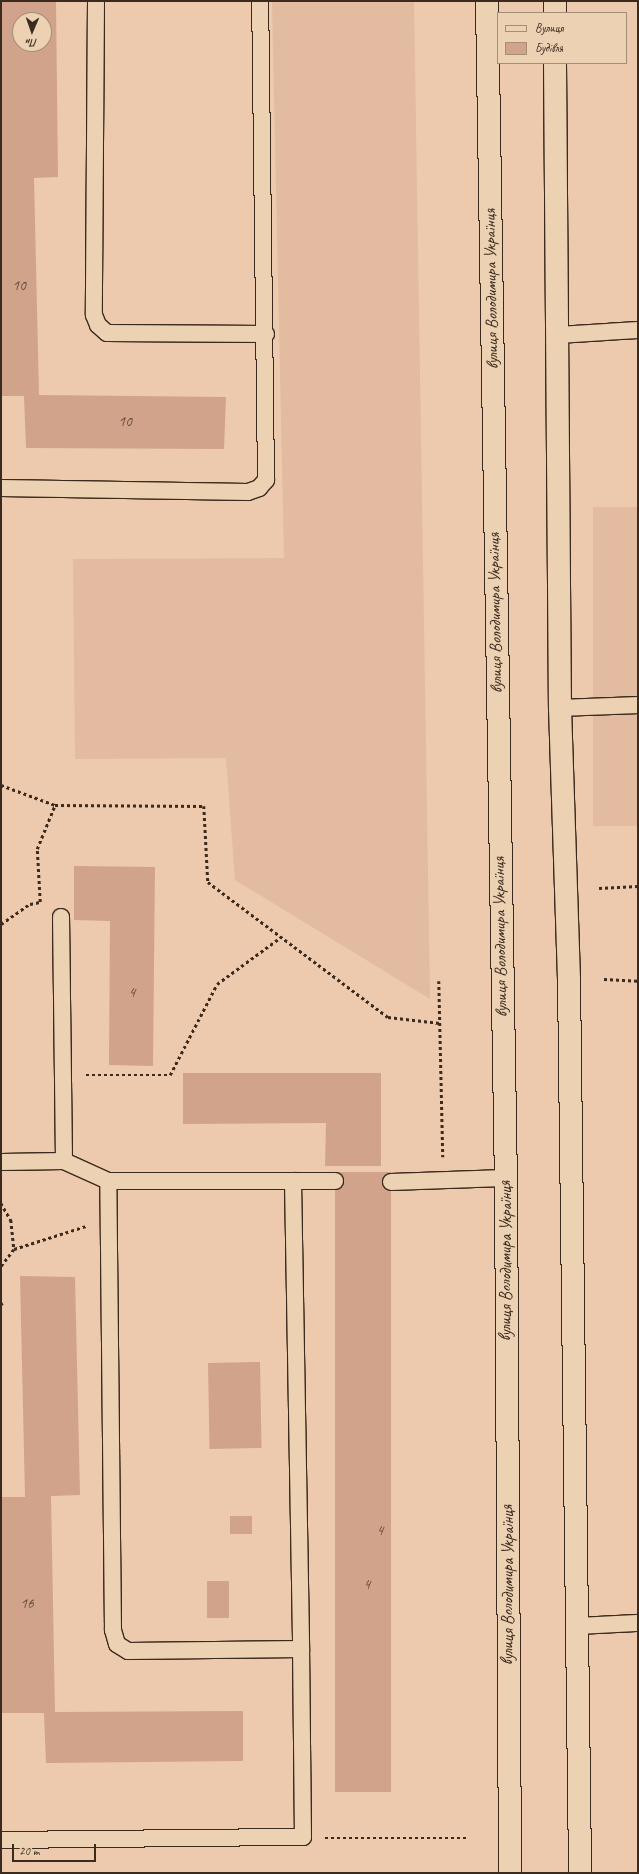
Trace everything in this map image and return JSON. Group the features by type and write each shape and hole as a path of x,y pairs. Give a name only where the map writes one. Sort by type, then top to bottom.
{"street":[{"name":"вулиця Володимира Українця","path":"487,1 506,1178 510,1873"},
{"path":"555,1 555,12"},
{"path":"555,64 560,708 569,980 580,1873"}],"lane":[{"path":"96,1 94,315 98,325 107,333 266,334"},
{"path":"1,488 248,492 260,488 266,480 266,334 260,1"},
{"path":"558,335 638,330"},
{"path":"560,708 638,705"},
{"path":"61,917 64,1161"},
{"path":"1,1162 64,1161 108,1181 335,1181"},
{"path":"391,1182 506,1178"},
{"path":"108,1181 113,1630 117,1644 128,1651 301,1649"},
{"path":"1,1840 303,1837 293,1181"},
{"path":"576,1626 638,1623"}],"path":[{"path":"1,786 56,805 204,806 208,882 388,1017 440,1023"},
{"path":"1,924 30,904 40,902 37,849 56,805"},
{"path":"599,888 638,886"},
{"path":"63,1075 170,1075 217,984 281,937"},
{"path":"604,979 638,981"},
{"path":"439,982 444,1158 452,1181"},
{"path":"1,1203 11,1220 14,1249"},
{"path":"1,1266 14,1249 108,1218"},
{"path":"303,1837 469,1838"}],"shaded area":[{"path":"272,1 414,1 430,999 235,880 226,758 75,759 73,559 284,558"},
{"path":"593,507 638,507 638,826 593,826"}],"building":[{"path":"1,1 56,1 58,177 34,178 39,395 226,397 224,449 26,448 24,396 1,396"},
{"path":"74,866 155,867 153,1066 109,1065 110,921 74,920"},
{"path":"183,1073 381,1073 381,1166 325,1166 326,1123 183,1124"},
{"path":"335,1172 391,1172 391,1792 335,1792"},
{"path":"20,1276 75,1277 80,1495 51,1496 55,1712 243,1711 243,1761 46,1763 44,1713 1,1713 1,1497 25,1497"},
{"path":"260,1362 262,1448 210,1449 208,1363"},
{"path":"230,1516 252,1516 252,1534 230,1534"},
{"path":"207,1581 229,1581 229,1618 207,1618"}]}
